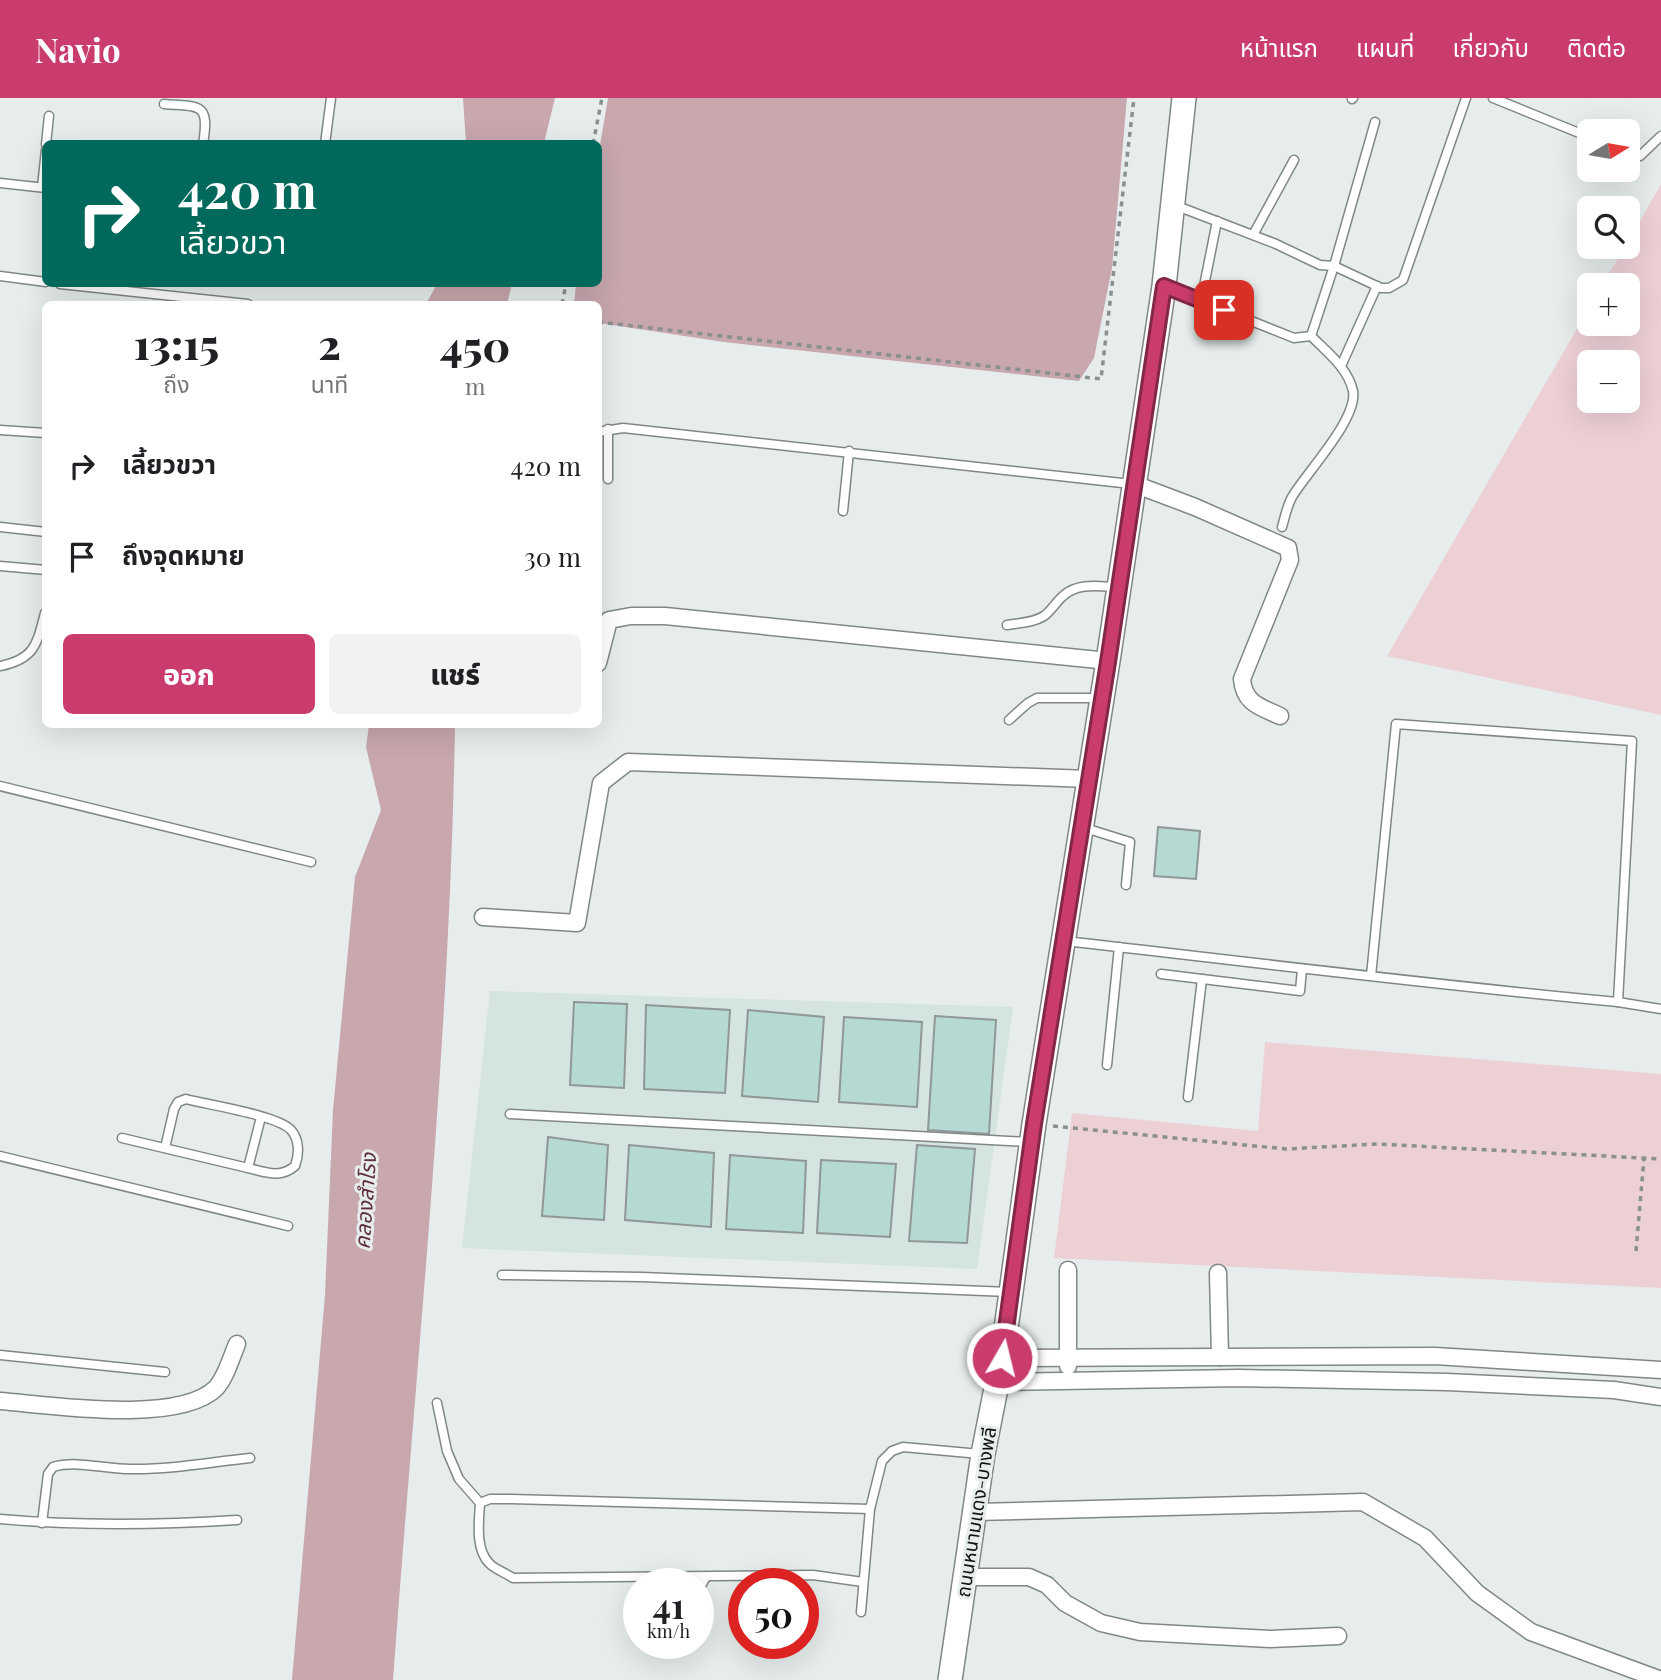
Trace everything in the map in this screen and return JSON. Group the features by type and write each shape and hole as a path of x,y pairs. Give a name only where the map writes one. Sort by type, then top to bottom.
{"main road":[{"name":"ถนนหนามแดง-บางพลี","path":"950,1680 983,1454 1002,1358 1032,1133 1108,662 1164,286 1184,98"}],"street":[{"path":"1134,484 1195,507 1288,548 1291,553 1290,560 1242,679 1243,690 1254,704 1280,716"},
{"path":"604,616 665,616 1108,662"},
{"path":"483,917 577,923 601,783 628,762 1089,779"},
{"path":"1068,1270 1068,1381"},
{"path":"1218,1273 1220,1357"},
{"path":"0,1401 140,1410 180,1406 215,1388 225,1373 237,1344"},
{"path":"1002,1358 1435,1356 1661,1370"},
{"path":"997,1382 1239,1378 1447,1382 1615,1390 1661,1397"},
{"path":"975,1512 1363,1502 1425,1538 1477,1594 1531,1632 1661,1680"},
{"path":"964,1577 1029,1577 1046,1585 1065,1603 1101,1623 1140,1632 1270,1639 1338,1636"}],"lane":[{"path":"326,140 331,98"},
{"path":"1174,205 1253,235 1320,265 1334,266 1377,286 1389,288 1403,280 1466,98"},
{"path":"1493,98 1577,132"},
{"path":"164,104 202,110 206,116 204,140"},
{"path":"46,140 49,116"},
{"path":"1311,336 1375,122"},
{"path":"1640,156 1661,136"},
{"path":"1253,235 1294,160"},
{"path":"0,183 42,187"},
{"path":"1201,301 1217,221"},
{"path":"0,276 42,281"},
{"path":"1164,286 1294,338 1311,336"},
{"path":"1341,366 1377,286"},
{"path":"88,287 220,301"},
{"path":"1282,527 1290,500 1340,430 1353,398 1352,389 1341,366 1311,336"},
{"path":"602,431 623,428 1134,484"},
{"path":"608,429 608,479"},
{"path":"0,430 42,433"},
{"path":"843,511 849,451"},
{"path":"0,527 42,532"},
{"path":"0,566 42,570"},
{"path":"1007,625 1035,620 1045,615 1065,594 1075,589 1088,586 1118,587"},
{"path":"0,666 27,657 34,649 42,622"},
{"path":"1009,720 1037,698 1102,698"},
{"path":"1371,976 1396,724 1632,741 1618,1002"},
{"path":"0,786 311,862"},
{"path":"1082,827 1130,842 1126,885"},
{"path":"1063,941 1661,1009"},
{"path":"1107,1065 1119,947"},
{"path":"1161,974 1300,991 1302,969"},
{"path":"1188,1097 1202,979"},
{"path":"122,1138 248,1168 280,1174 295,1167 298,1158 295,1134 289,1127 261,1117 186,1099 177,1102 174,1109 165,1148"},
{"path":"510,1114 1032,1133"},
{"path":"248,1168 261,1117"},
{"path":"0,1156 288,1226"},
{"path":"502,1275 642,1277 1011,1292"},
{"path":"0,1355 165,1372"},
{"path":"437,1404 447,1451 459,1479 480,1503 481,1551 489,1564 513,1578 623,1577"},
{"path":"861,1612 870,1509 882,1461 892,1451 903,1447 983,1454"},
{"path":"42,1523 48,1474 53,1467 70,1465 159,1469 250,1458"},
{"path":"480,1503 490,1499 511,1499 870,1509"},
{"path":"0,1519 42,1523 191,1523 237,1520"},
{"path":"714,1577 813,1575 863,1583"}],"path":[{"path":"594,140 602,98"},
{"path":"602,322 1101,379 1134,98"},
{"path":"1032,1133 1286,1149 1377,1144 1661,1159"},
{"path":"1636,1251 1644,1158"}],"shaded area":[{"path":"1661,184 1661,715 1387,656 1577,329 1577,336 1640,336 1640,273 1609,273 1618,259 1640,259 1640,221"},
{"path":"490,991 1013,1007 977,1269 462,1248"},
{"path":"1265,1042 1661,1074 1661,1288 1054,1258 1072,1113 1258,1131"}],"water":[{"path":"463,98 555,98 545,140 466,140"},
{"path":"608,98 1127,98 1112,268 1094,358 1079,381 724,342 602,323 602,301 574,301 576,287 602,287 601,140"},
{"path":"435,287 511,287 508,301 428,301"},
{"name":"คลองสำโรง","path":"369,728 455,728 452,845 431,1203 393,1680 292,1680 325,1295 333,1110 355,877 381,810 366,747"}],"building":[{"path":"1158,827 1200,831 1196,879 1154,876"},
{"path":"574,1002 627,1004 624,1088 570,1085"},
{"path":"646,1005 730,1010 725,1093 644,1089"},
{"path":"748,1010 824,1017 818,1102 742,1096"},
{"path":"935,1016 996,1020 989,1134 928,1130"},
{"path":"844,1017 922,1022 917,1107 839,1102"},
{"path":"548,1137 608,1145 604,1220 542,1216"},
{"path":"629,1145 714,1153 711,1227 625,1220"},
{"path":"917,1145 975,1149 967,1243 909,1241"},
{"path":"730,1155 806,1161 803,1233 726,1229"},
{"path":"821,1160 896,1164 890,1237 817,1233"}],"route":[{"path":"1002,1358 1034,1124 1108,662 1151,359 1164,286 1224,310"}]}
